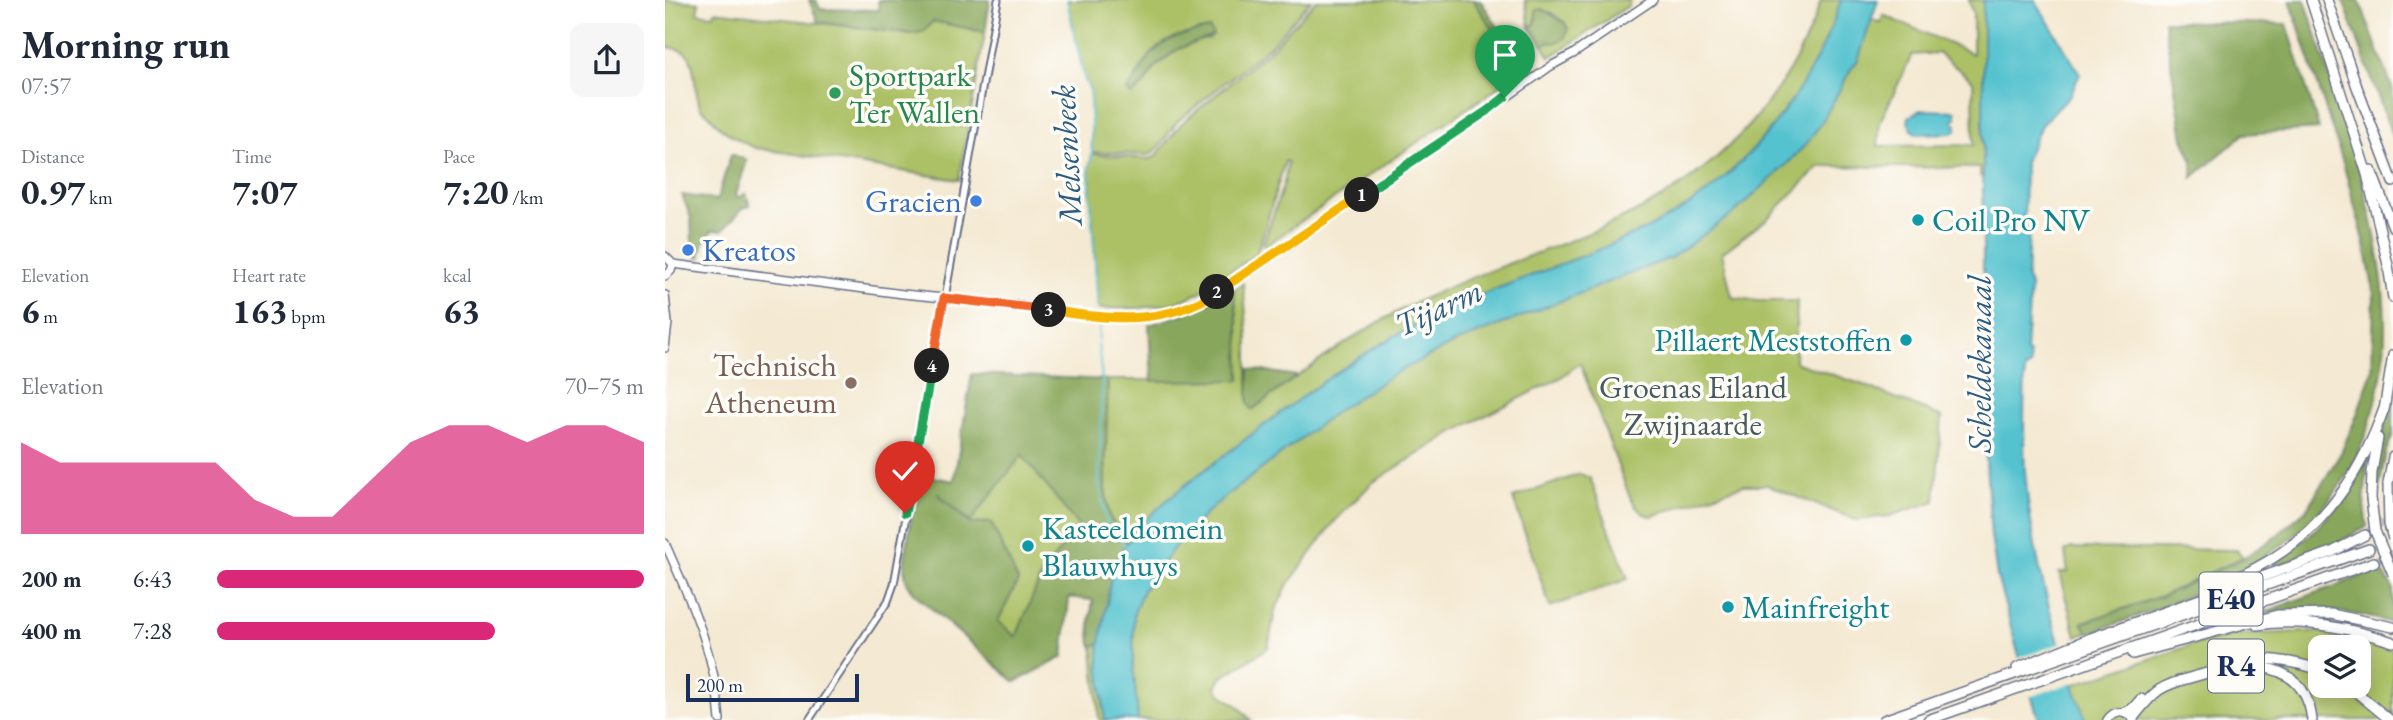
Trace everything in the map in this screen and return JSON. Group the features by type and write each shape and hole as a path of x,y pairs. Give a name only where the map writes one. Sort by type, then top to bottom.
{"highway":[{"path":"2311,0 2357,136 2393,227"},
{"path":"2327,0 2393,183"},
{"path":"2373,131 2393,163"},
{"path":"2357,136 2388,265 2393,298"},
{"path":"2393,355 2372,472 2371,498 2375,531 2393,574"},
{"path":"2093,643 2211,592 2273,558 2299,540 2324,517 2346,488 2372,442 2385,406"},
{"path":"2393,457 2388,484 2389,524 2393,539"},
{"path":"2150,618 2332,552 2365,535"},
{"name":"E40","path":"1884,720 2093,643 2369,549"},
{"name":"E40","path":"1928,720 2099,662 2374,562"},
{"path":"2099,662 2277,615 2307,613 2352,617 2393,627"},
{"path":"2217,632 2268,624 2325,625 2393,642"},
{"name":"R4","path":"2131,717 2134,707 2160,683 2222,663 2257,658 2289,661 2308,666"},
{"name":"R4","path":"2131,717 2151,697 2167,686 2209,672 2247,665 2273,669 2294,681 2307,699 2312,720"},
{"path":"2363,698 2390,720"}],"main road":[{"path":"665,256 673,264 1025,306 1092,317 1161,316 1193,306 1240,277 1653,0"},
{"path":"665,276 671,271 673,264"},
{"path":"665,295 668,323 665,348"},
{"path":"665,543 711,654 720,720"},
{"path":"2107,720 2113,713 2131,717"}],"street":[{"path":"809,720 888,601 894,584 998,0"}],"green space":[{"name":"Sportpark Ter Wallen","path":"665,0 699,2 697,13 714,15 715,11 913,34 924,31 933,21 985,32 959,180 756,148 733,137 701,109 690,58 679,50 665,46"},
{"path":"809,0 816,0 820,9 879,10 878,0 990,0 985,32 933,21 924,31 913,34 818,22"},
{"path":"1067,0 1311,0 1271,45 1178,121 1158,148 1149,155 1092,152 1090,90 1085,81","holes":["1210,29 1210,39 1178,49 1156,66 1137,92 1127,90 1149,57 1161,45"]},
{"path":"1316,0 1473,0 1522,71 1265,246 1263,244 1284,183 1288,162 1285,161 1257,254 1198,293 1176,303 1140,308 1098,309 1089,168 1092,154 1150,159 1156,156 1181,124 1273,47"},
{"path":"1473,0 1480,0 1528,72 1524,74"},
{"path":"1525,0 1630,0 1628,6 1550,57 1543,45 1568,29 1564,22 1550,12 1530,27"},
{"path":"1821,0 1841,0 1820,53 1806,78 1791,102 1756,146 1705,194 1669,217 1631,236 1424,320 1371,350 1295,402 1192,480 1143,523 1119,555 1111,575 1099,654 1105,720 1099,720 1091,644 1093,600 1069,597 1063,657 1015,682 914,593 906,580 904,565 918,475 954,481 972,374 1102,380 1239,380 1239,338 1234,290 1243,283 1248,338 1248,401 1253,409 1332,352 1395,313 1445,289 1619,220 1677,188 1704,168 1754,120 1793,63"},
{"name":"Groenas Eiland Zwijnaarde","path":"1969,0 1983,0 1985,175 1980,176 1980,168 1820,166 1766,220 1722,253 1732,297 1758,301 1797,301 1797,363 1861,384 1942,417 1935,501 1890,516 1856,520 1767,485 1743,485 1652,516 1648,515 1638,509 1629,495 1580,363 1560,378 1453,432 1372,483 1335,521 1287,586 1275,611 1268,648 1222,677 1216,686 1219,693 1238,706 1251,720 1138,720 1133,664 1134,613 1143,590 1158,569 1183,536 1216,504 1338,410 1392,375 1454,343 1672,257 1734,213 1807,143 1858,60 1871,19 1881,23 1883,15 1973,54 1973,15","holes":["1938,53 1973,81 1974,145 1878,146 1880,122 1912,55"]},
{"path":"2290,0 2305,0 2349,135 2378,251 2385,316 2381,378 2374,409 2349,472 2324,507 2294,536 2222,581 2170,604 2089,633 2082,623 2162,596 2243,558 2274,538 2306,510 2341,453 2372,371 2374,293 2364,240 2342,159"},
{"path":"2343,0 2359,0 2393,90 2393,138"},
{"path":"1542,9 1564,22 1568,29 1564,39 1543,45 1530,27 1535,24 1536,10"},
{"path":"2164,21 2287,24 2319,129 2244,134 2192,178 2192,159 2183,138"},
{"path":"1210,29 1213,36 1178,49 1156,66 1144,84 1132,95 1126,90 1158,47 1182,35"},
{"path":"731,154 747,160 736,195 739,198 746,193 750,206 743,208 722,231 713,230 704,241 700,258 696,256 691,218 682,195 717,200"},
{"path":"1234,290 1240,380 1152,381 1149,325 1193,310"},
{"path":"1249,369 1297,376 1252,410 1248,402"},
{"path":"972,374 1108,380 1105,487 1109,516 1127,543 1112,571 1101,643 1093,646 1091,644 1093,600 1069,597 1063,657 1015,682 914,593 906,580 904,565 918,474 954,481","holes":["1022,455 1079,527 1043,571 1016,637 998,621 1018,581 991,522 970,524 937,493 970,522"]},
{"path":"2393,382 2393,435 2386,451 2379,490 2375,492 2378,460"},
{"path":"2368,458 2364,505 2367,527 2330,547 2271,568 2323,522 2348,492"},
{"path":"1580,474 1590,478 1628,579 1550,607 1513,498"},
{"path":"2071,548 2237,550 2243,557 2162,596 2083,622 2089,633 2076,636 2059,573 2068,572 2065,552"},
{"path":"2381,569 2393,588 2393,623 2323,610 2254,616"},
{"path":"2322,631 2337,635 2308,635 2308,698 2371,698 2371,644 2393,650 2393,720 2086,720 2072,685 2192,645 2235,635"}],"water":[{"path":"1841,0 1878,0 1858,60 1823,120 1807,143 1788,163 1734,213 1672,257 1454,343 1392,375 1338,410 1216,504 1183,536 1158,569 1143,590 1134,613 1133,664 1138,720 1105,720 1099,654 1112,571 1119,555 1143,523 1192,480 1295,402 1371,350 1424,320 1631,236 1669,217 1705,194 1736,167 1791,102 1820,53"},
{"path":"1983,0 2035,0 2080,74 2070,95 2041,125 2025,161 2024,229 2029,229 2027,278 2030,286 2026,351 2029,354 2030,366 2025,370 2024,434 2028,504 2039,567 2064,660 2086,720 2039,720 1997,576 1991,536 1983,418"},
{"path":"1920,110 1956,111 1953,121 1957,125 1956,131 1918,134 1908,122 1909,117"}],"pier":[{"path":"2062,643 2075,682 2029,697 2016,659"}],"waterway":[{"name":"Melsenbeek","path":"1067,0 1085,81 1090,90 1092,158 1089,168 1098,309"},
{"name":"Melsenbeek","path":"1100,324 1098,342 1102,380 1099,482 1107,524 1126,546"}],"tunnel":[{"path":"2365,535 2392,513"},
{"path":"2374,562 2393,554"}],"place":[{"name":"Sportpark Ter Wallen","path":"835,93"},
{"name":"Gracien","path":"976,201"},
{"name":"Coil Pro NV","path":"1918,220"},
{"name":"Kreatos","path":"688,250"},
{"name":"Pillaert Meststoffen","path":"1906,340"},
{"name":"Technisch Atheneum","path":"851,383"},
{"name":"Kasteeldomein Blauwhuys","path":"1028,546"},
{"name":"Mainfreight","path":"1728,607"}],"route":[{"path":"905,513 944,298 1025,306 1092,317 1150,317 1177,312 1208,298 1505,97"}],"water label":[{"name":"Tijarm","path":"1438,307"},
{"name":"Scheldekanaal","path":"1979,364"}]}
